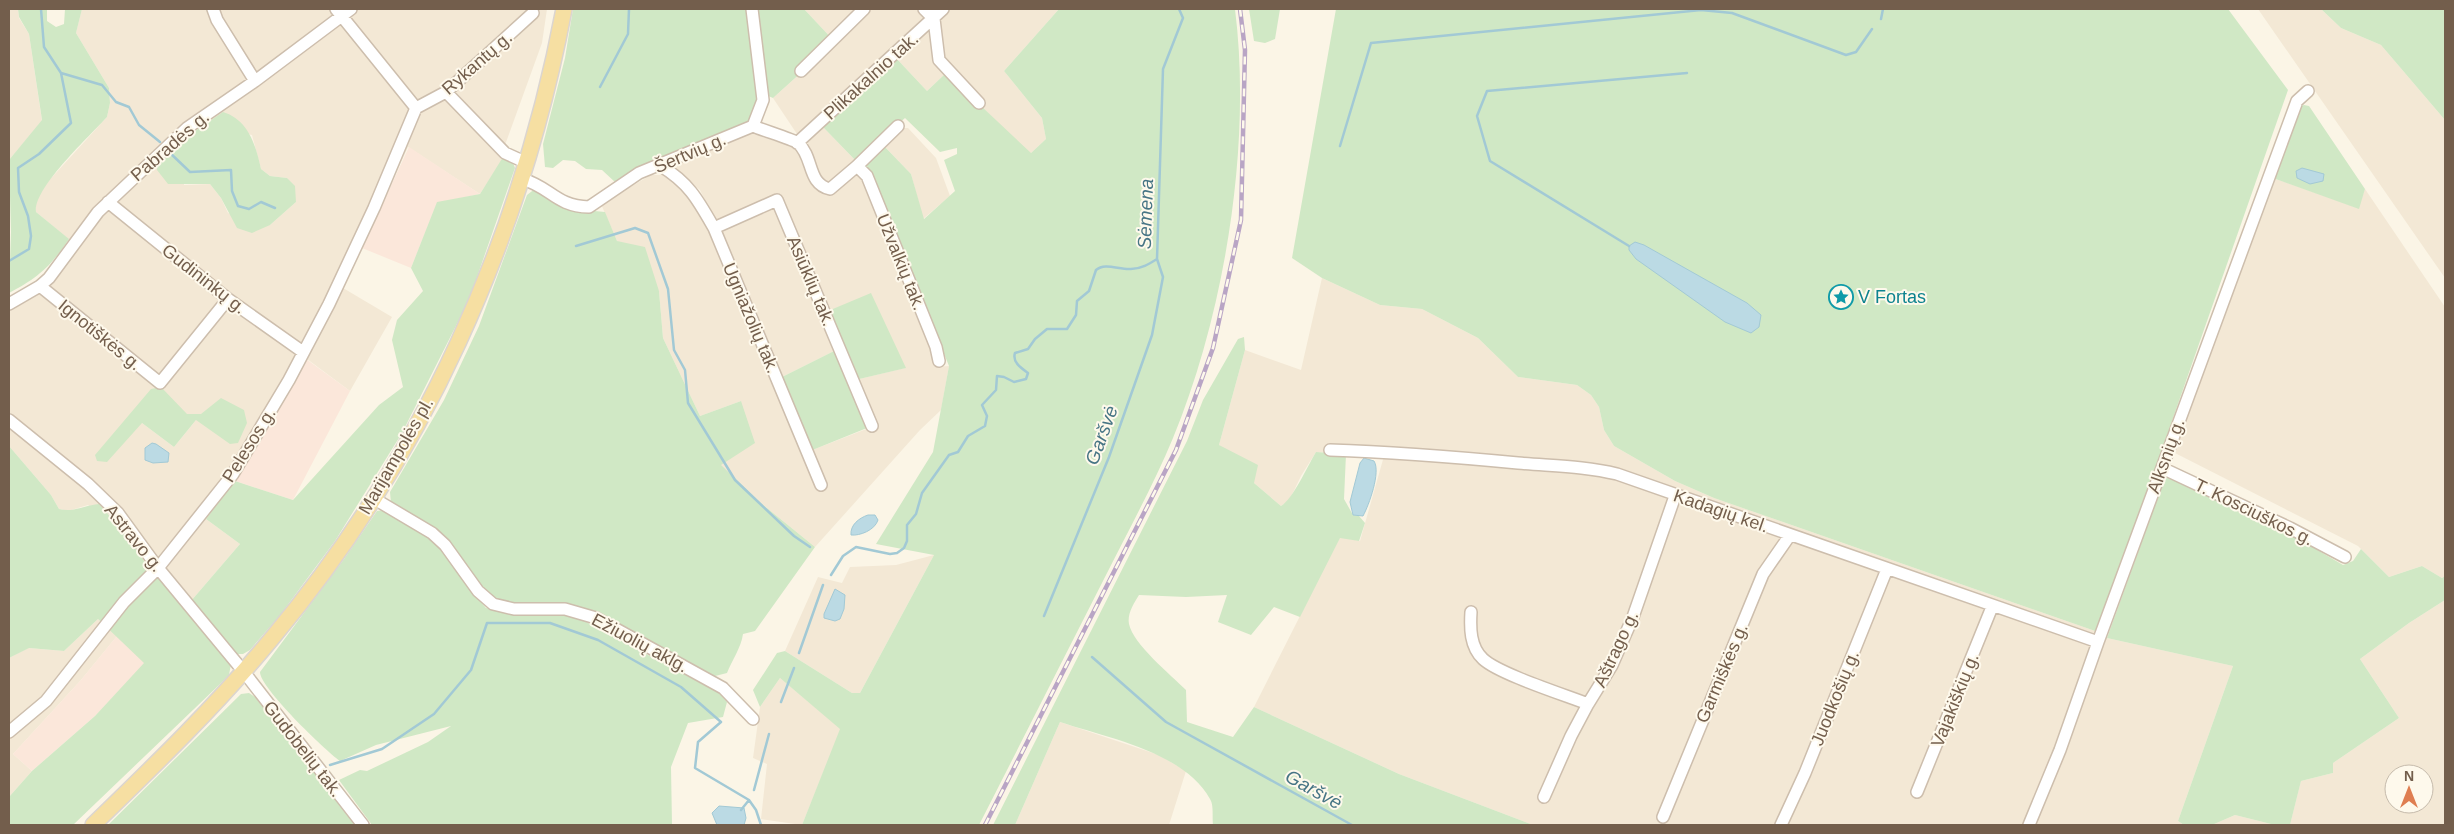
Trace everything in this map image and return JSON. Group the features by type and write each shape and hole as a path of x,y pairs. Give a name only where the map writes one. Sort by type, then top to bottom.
{"main road":[{"name":"Marijampolės pl.","path":"93,825 164,756 244,672 291,614 342,546 425,410 471,314 522,179 554,63 564,9"}],"street":[{"path":"213,9 217,20 255,81"},
{"path":"752,9 763,100 754,126 798,143 810,162 814,180 821,187 830,189 898,126"},
{"path":"801,71 864,9"},
{"path":"924,9 934,19 939,60 979,102"},
{"name":"Plikakalnio tak.","path":"798,143 943,9"},
{"path":"343,11 416,108"},
{"name":"Pabradės g.","path":"9,304 40,286 49,278 108,202 187,128 255,81 343,11"},
{"name":"Rykantų g.","path":"416,108 446,92 533,13"},
{"name":"Alksnių g.","path":"2029,825 2060,750 2296,101 2308,91"},
{"path":"446,92 505,153 527,164"},
{"name":"Pelesos g.","path":"9,732 46,701 124,602 158,568 233,474 289,380 329,304 374,208 416,108"},
{"name":"Šertvių g.","path":"522,179 540,186 563,203 589,207 639,173 662,166 754,126"},
{"name":"Ugniažolių tak.","path":"662,166 680,178 691,191 714,228 821,485"},
{"name":"Užvalkių tak.","path":"857,166 867,176 936,348 939,361"},
{"name":"Asiūklių tak.","path":"714,228 777,200 872,426"},
{"name":"Gudininkų g.","path":"108,202 228,298 303,352"},
{"name":"Ignotiškės g.","path":"40,286 160,383 228,298"},
{"name":"Astravo g.","path":"9,420 88,484 118,513 158,568 244,672"},
{"name":"Kadagių kel.","path":"1330,450 1383,452 1597,470 1626,477 1675,496 1992,607 2098,642"},
{"name":"T. Kosciuškos g.","path":"2162,468 2290,528 2345,557"},
{"name":"Aštrago g.","path":"1544,797 1588,704 1612,665 1634,617 1675,496"},
{"name":"Ežiuolių aklg.","path":"373,498 432,533 446,545 478,591 493,604 514,609 565,609 596,618 723,688 753,719"},
{"name":"Garmiškės g.","path":"1663,816 1764,574 1790,535"},
{"name":"Juodkošių g.","path":"1781,825 1805,773 1886,569"},
{"name":"Vajakiškių g.","path":"1917,792 1992,607"},
{"path":"1471,612 1470,630 1483,659 1503,670 1588,704"},
{"name":"Gudobelių tak.","path":"244,672 363,825"}],"shaded area":[{"path":"9,9 18,9 19,18 29,34 42,121 9,160"},
{"path":"82,9 547,9 542,43 505,145 502,160 480,194 408,147 343,288 392,317 350,391 307,359 235,481 206,519 240,544 191,601 165,571 158,577 150,570 129,538 88,505 68,511 59,509 51,495 9,446 9,309 29,300 49,287 79,248 36,212 35,203 43,187 107,117 110,103 109,88 76,33","holes":["203,124 252,135 261,169 270,176 287,178 296,202 270,225 228,213 221,198 210,184 184,185 182,140","187,414 201,414 174,447 142,423"]},
{"path":"804,9 919,9 927,17 799,137 773,98 835,42"},
{"path":"947,9 1059,9 1004,71 1042,118 1046,139 1030,154 984,109 985,103 941,55 937,19"},
{"path":"2258,9 2321,9 2341,28 2381,45 2445,120 2445,278"},
{"path":"932,24 946,73 927,91 896,58"},
{"path":"823,127 856,161 827,183 821,180 805,144"},
{"path":"903,128 908,128 936,158 950,196 923,219 911,174 884,146"},
{"path":"748,132 796,148 815,188 825,194 830,193 857,170 865,179 936,359 935,367 949,366 941,410 920,430 815,547 762,504 720,465 741,401 700,416 663,338 659,291 617,241 601,204 651,175 668,175 683,185 713,234 802,454 874,426 855,380 905,368 828,311 777,193 716,222 700,190 674,168 675,165"},
{"path":"409,147 480,194 437,203 411,268 362,248"},
{"path":"2273,178 2358,208 2365,189 2445,307 2445,576 2442,578 2422,566 2389,577 2358,546 2173,452"},
{"path":"774,206 834,351 780,378 719,230"},
{"path":"1322,278 1380,305 1422,309 1478,338 1518,377 1577,385 1591,395 1599,407 1604,430 1614,446 1675,481 1714,498 2098,632 2107,638 2233,666 2178,821 2184,825 1533,825 1399,774 1254,707 1340,537 1360,541 1384,456 1316,452 1301,476 1289,501 1281,506 1254,483 1219,445 1245,350 1301,370"},
{"path":"306,359 350,391 293,500 235,481"},
{"path":"934,555 860,693 852,693 785,651 818,577 842,583 850,567 896,565"},
{"path":"2445,600 2445,825 2290,825 2301,781 2333,773 2333,763 2399,718 2360,659 2409,623"},
{"path":"98,619 117,636 81,680 13,754 32,771 9,797 9,658 28,648 64,651"},
{"path":"117,636 145,663 95,716 32,771 13,754 81,680"},
{"path":"780,678 841,729 802,825 761,819 767,764 753,758 760,707"},
{"path":"1060,722 1159,755 1186,771 1169,825 1015,825"},
{"path":"2235,815 2275,825 2212,825"}],"green space":[{"path":"18,9 47,9 47,21 56,27 64,24 65,9 82,9 76,33 109,88 110,103 107,117 53,176 37,202 36,212 69,239 43,271 9,293 11,232 9,160 42,120 29,34 19,17"},
{"path":"573,9 748,9 759,98 755,113 747,122 616,183 602,170 586,169 575,161 563,160 553,168 545,167 543,144 565,58"},
{"path":"754,9 804,9 835,42 773,98 766,95"},
{"path":"1059,9 1235,9 1239,61 1240,115 1237,171 1230,227 1220,282 1207,337 1191,389 1173,438 1148,492 979,825 802,825 840,729 780,678 760,707 753,690 777,653 785,651 852,693 860,693 934,555 876,544 933,452 949,366 873,178 864,164 884,146 911,174 924,219 955,191 944,160 957,154 957,148 940,152 905,118 856,161 823,127 896,58 927,91 946,73 1031,153 1046,139 1042,118 1004,71"},
{"path":"1249,9 1280,9 1275,39 1265,43 1254,41"},
{"name":"V Fortas","path":"1336,9 2228,9 2288,90 2098,632 1714,498 1675,481 1614,446 1604,430 1599,407 1591,395 1577,385 1518,377 1478,338 1422,309 1380,305 1322,278 1292,258"},
{"path":"2321,9 2445,9 2445,120 2381,45 2341,28"},
{"path":"2300,106 2309,106 2365,189 2359,209 2273,178"},
{"path":"223,112 232,116 245,127 254,143 261,169 270,176 287,178 295,186 296,202 270,225 252,233 237,228 221,198 210,184 168,184 157,170 158,162 182,140"},
{"path":"503,157 513,163 515,168 469,300 402,433 335,541 281,614 250,650 243,654 237,654 191,601 240,544 206,519 235,481 293,500 379,405 403,387 392,340 397,320 423,291 411,268 437,202 480,194"},
{"path":"536,188 563,208 605,212 617,241 645,247 659,291 663,338 700,416 741,401 755,443 721,465 762,504 815,547 755,631 743,634 727,673 715,676 606,617 581,608 550,604 507,603 490,597 479,587 458,552 435,529 391,503 390,492 444,400 479,326 527,195"},
{"path":"871,293 906,368 855,380 828,311"},
{"path":"1244,337 1245,350 1219,445 1258,465 1254,483 1281,506 1295,490 1316,452 1346,454 1344,499 1353,515 1359,516 1365,523 1359,541 1340,538 1300,617 1274,607 1251,635 1218,622 1227,595 1186,597 1139,595 1129,616 1129,624 1137,641 1186,690 1187,722 1233,737 1254,707 1399,774 1533,825 1213,825 1210,799 1198,783 1182,769 1164,758 1143,749 1060,722 1015,825 993,825 1187,441 1203,400 1238,339"},
{"path":"834,351 867,428 810,451 780,378"},
{"path":"161,387 187,414 201,414 221,398 244,410 247,423 238,443 230,444 196,420 174,447 142,423 107,462 97,461 95,455 151,389"},
{"path":"9,446 51,495 59,509 74,509 99,504 129,538 150,570 168,587 231,664 229,675 73,825 9,825 9,797 32,771 95,716 144,663 98,619 64,651 29,648 9,658"},
{"path":"2166,475 2290,534 2343,565 2353,561 2361,549 2389,577 2422,566 2442,578 2445,576 2445,600 2409,623 2360,659 2399,718 2333,763 2333,773 2301,781 2290,825 2275,825 2235,815 2212,825 2184,825 2178,821 2233,666 2107,638"},
{"path":"384,510 426,534 452,559 474,594 486,608 515,614 556,613 577,617 719,693 727,702 723,717 688,723 671,767 672,825 372,825 339,780 360,770 367,771 428,742 451,726 376,745 340,761 321,745 281,704 270,691 260,672 344,559 377,511"},
{"path":"249,693 255,697 355,825 108,825 241,694"}],"water":[{"path":"2302,168 2324,174 2323,181 2310,184 2297,178 2296,171"},
{"path":"1635,242 1644,245 1747,303 1761,315 1759,327 1751,333 1725,322 1636,259 1629,250 1629,246"},
{"path":"152,443 169,453 168,462 153,463 145,460 145,448"},
{"path":"1364,458 1374,461 1376,466 1375,480 1371,497 1363,516 1353,515 1350,502 1360,463"},
{"path":"868,515 875,515 878,520 874,527 863,533 851,535 852,528 856,522"},
{"path":"835,589 845,595 844,609 840,619 835,621 824,618 824,614"},
{"path":"719,806 744,808 746,818 744,825 717,825 712,813"}],"waterway":[{"path":"9,261 29,249 31,236 28,216 19,192 18,168 39,154 71,123 61,73 44,47 41,9"},
{"path":"600,87 628,34 629,9"},
{"name":"Sėmena","path":"831,575 843,556 856,547 890,554 897,553 904,548 907,541 907,525 916,514 922,493 949,455 958,452 968,436 985,426 987,416 982,405 996,390 997,376 1014,382 1026,379 1028,373 1016,362 1015,353 1028,349 1035,339 1047,329 1067,329 1076,315 1077,301 1089,291 1096,270 1108,266 1135,269 1157,259 1163,69 1183,18 1179,9"},
{"path":"1881,19 1883,9"},
{"path":"1340,146 1371,43 1701,10 1732,13 1846,55 1856,52 1872,29"},
{"path":"61,73 102,85 116,102 129,107 139,125 160,142"},
{"path":"1629,246 1490,161 1477,116 1487,91 1687,73"},
{"path":"169,152 190,172 231,170 232,191 238,206 249,209 261,202 275,208"},
{"path":"576,246 635,228 648,233 668,289 674,350 685,370 688,403 735,480 794,536 810,547"},
{"name":"Garšvė","path":"1044,616 1109,457 1152,335 1163,277 1157,259"},
{"name":"Sėmena","path":"799,653 823,585"},
{"path":"330,765 382,749 434,714 471,670 487,623 550,623 598,640 681,687 721,722 698,742 695,768 749,800 756,810 761,825"},
{"name":"Garšvė","path":"1092,657 1166,722 1352,825"},
{"name":"Sėmena","path":"781,702 794,668"},
{"name":"Sėmena","path":"754,790 769,734"},
{"name":"Sėmena","path":"741,810 749,800"}],"railway":[{"path":"985,825 1176,450 1213,348 1241,220 1245,50 1240,9"}],"place":[{"name":"V Fortas","path":"1841,297"}]}
